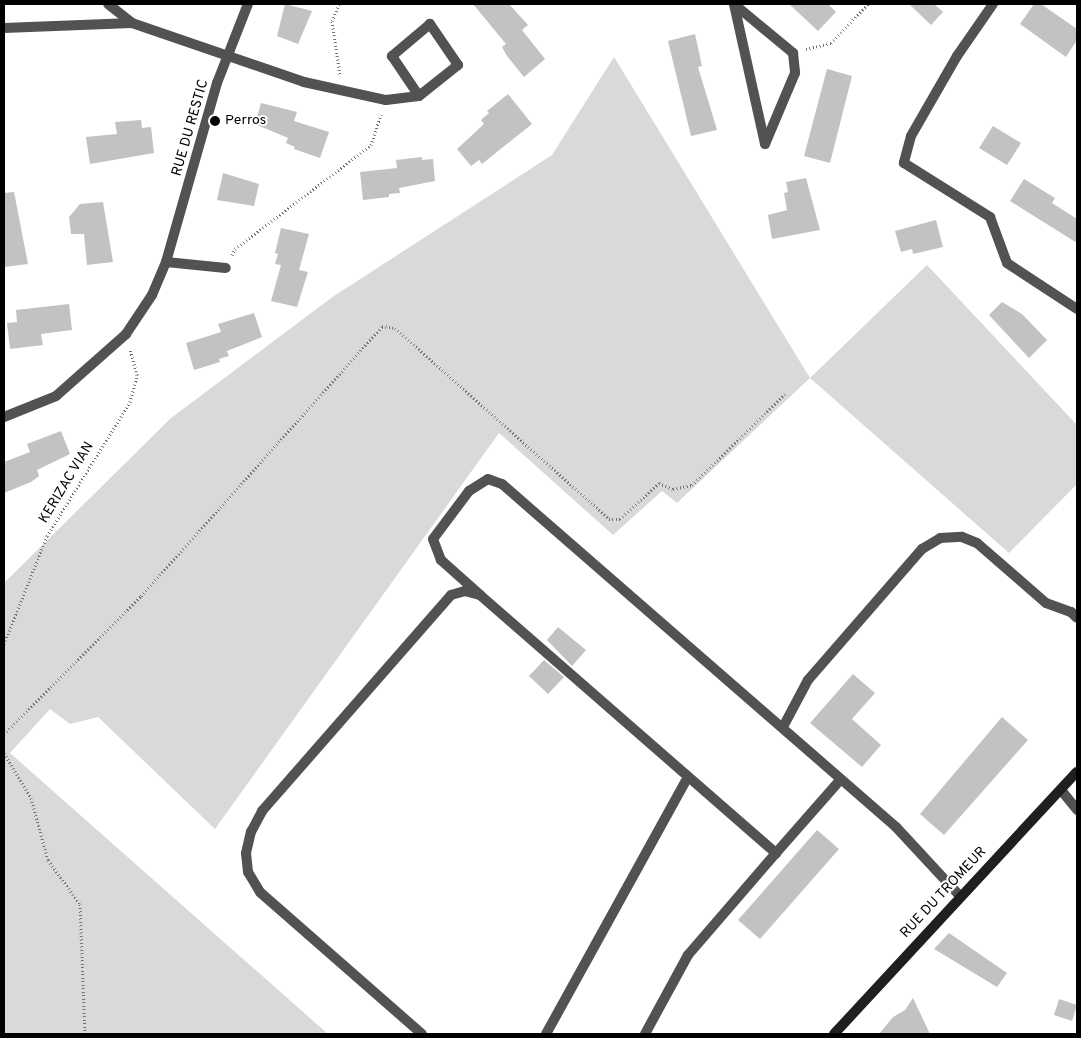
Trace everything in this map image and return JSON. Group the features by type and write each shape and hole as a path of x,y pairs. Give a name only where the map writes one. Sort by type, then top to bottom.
{"main road":[{"name":"RUE DU TROMEUR","path":"834,1034 1077,772"}],"street":[{"path":"108,4 132,23 228,57 342,93 386,100 419,96 458,65 430,24 392,56 419,96"},
{"name":"RUE DU RESTIC","path":"4,417 56,396 126,334 152,295 166,262 217,83 248,4"},
{"path":"734,4 793,53 795,73 765,144 734,4"},
{"path":"994,4 957,56 911,136 904,163 990,217 1007,263 1077,309"},
{"path":"4,28 132,23"},
{"path":"166,262 226,268"},
{"path":"776,853 441,560 433,540 469,491 488,479 502,484 896,827 960,896"},
{"path":"783,727 808,680 922,549 940,538 962,537 977,543 1046,603 1071,612 1077,618"},
{"path":"422,1034 260,892 248,872 246,853 251,832 262,811 451,595 465,591 480,595"},
{"path":"546,1034 688,777"},
{"path":"645,1034 688,955 841,779"},
{"path":"1061,790 1077,810"}],"path":[{"path":"339,4 332,21 342,93"},
{"path":"793,53 831,43 868,4"},
{"path":"226,268 235,249 370,145 386,100"},
{"path":"4,734 141,596 382,326 395,328 609,519 620,520 660,483 673,489 692,485 785,394"},
{"name":"KERIZAC VIAN","path":"4,644 48,536 130,402 137,375 126,334"},
{"path":"4,754 31,798 48,860 80,904 85,1034"}],"shaded area":[{"path":"614,57 810,378 677,503 662,491 613,535 499,433 215,829 98,717 70,724 50,709 10,753 328,1034 4,1034 4,583 171,418 331,298 552,155"},
{"path":"927,265 1077,425 1077,484 1009,553 810,378"}],"building":[{"path":"285,4 312,11 298,44 277,36"},
{"path":"473,4 509,4 528,25 522,30 545,59 524,77 502,47 506,44"},
{"path":"789,4 828,4 836,12 818,31"},
{"path":"909,4 934,4 943,12 931,25"},
{"path":"1034,4 1041,4 1077,29 1077,40 1066,57 1020,24"},
{"path":"695,34 702,66 698,67 717,130 691,136 668,41"},
{"path":"827,69 852,76 830,163 804,156"},
{"path":"508,94 532,124 482,164 479,160 471,166 457,149 484,124 481,120 489,113 487,111"},
{"path":"261,103 297,112 294,121 329,132 320,158 294,149 295,147 286,143 288,138 255,124"},
{"path":"141,120 142,128 151,127 154,153 90,164 86,137 117,134 115,122"},
{"path":"993,126 1021,143 1007,165 979,148"},
{"path":"422,157 422,160 433,159 435,181 399,188 400,193 389,194 389,197 363,200 360,172 397,168 396,160"},
{"path":"223,173 259,184 254,206 217,200"},
{"path":"806,178 820,230 772,239 768,215 787,210 784,193 788,192 786,182"},
{"path":"1024,179 1055,198 1052,203 1077,219 1077,243 1010,201"},
{"path":"14,192 28,264 4,267 4,193"},
{"path":"103,202 113,262 87,265 84,234 71,234 69,217 80,204"},
{"path":"936,220 943,247 913,254 912,249 901,252 895,231"},
{"path":"281,228 309,234 299,270 308,272 297,307 271,301 281,265 275,264 278,254 275,253"},
{"path":"1002,302 1022,314 1047,340 1029,358 989,315"},
{"path":"69,304 72,330 41,334 43,345 10,349 7,323 17,322 16,310"},
{"path":"254,313 262,337 227,351 229,356 219,359 220,362 194,370 186,343 221,332 218,324"},
{"path":"61,431 70,454 37,470 39,476 31,482 4,493 4,462 30,452 27,444"},
{"path":"558,627 586,650 572,666 547,640"},
{"path":"544,660 564,677 548,694 529,676"},
{"path":"853,674 875,693 852,719 881,745 862,767 810,723"},
{"path":"1002,717 1028,740 944,835 920,814"},
{"path":"817,830 839,849 760,939 738,920"},
{"path":"949,933 1007,973 997,987 934,949"},
{"path":"913,998 930,1034 879,1034 893,1017 905,1010"},
{"path":"1059,999 1077,1005 1072,1021 1054,1015"}],"place":[{"name":"Perros","path":"215,121"}]}
